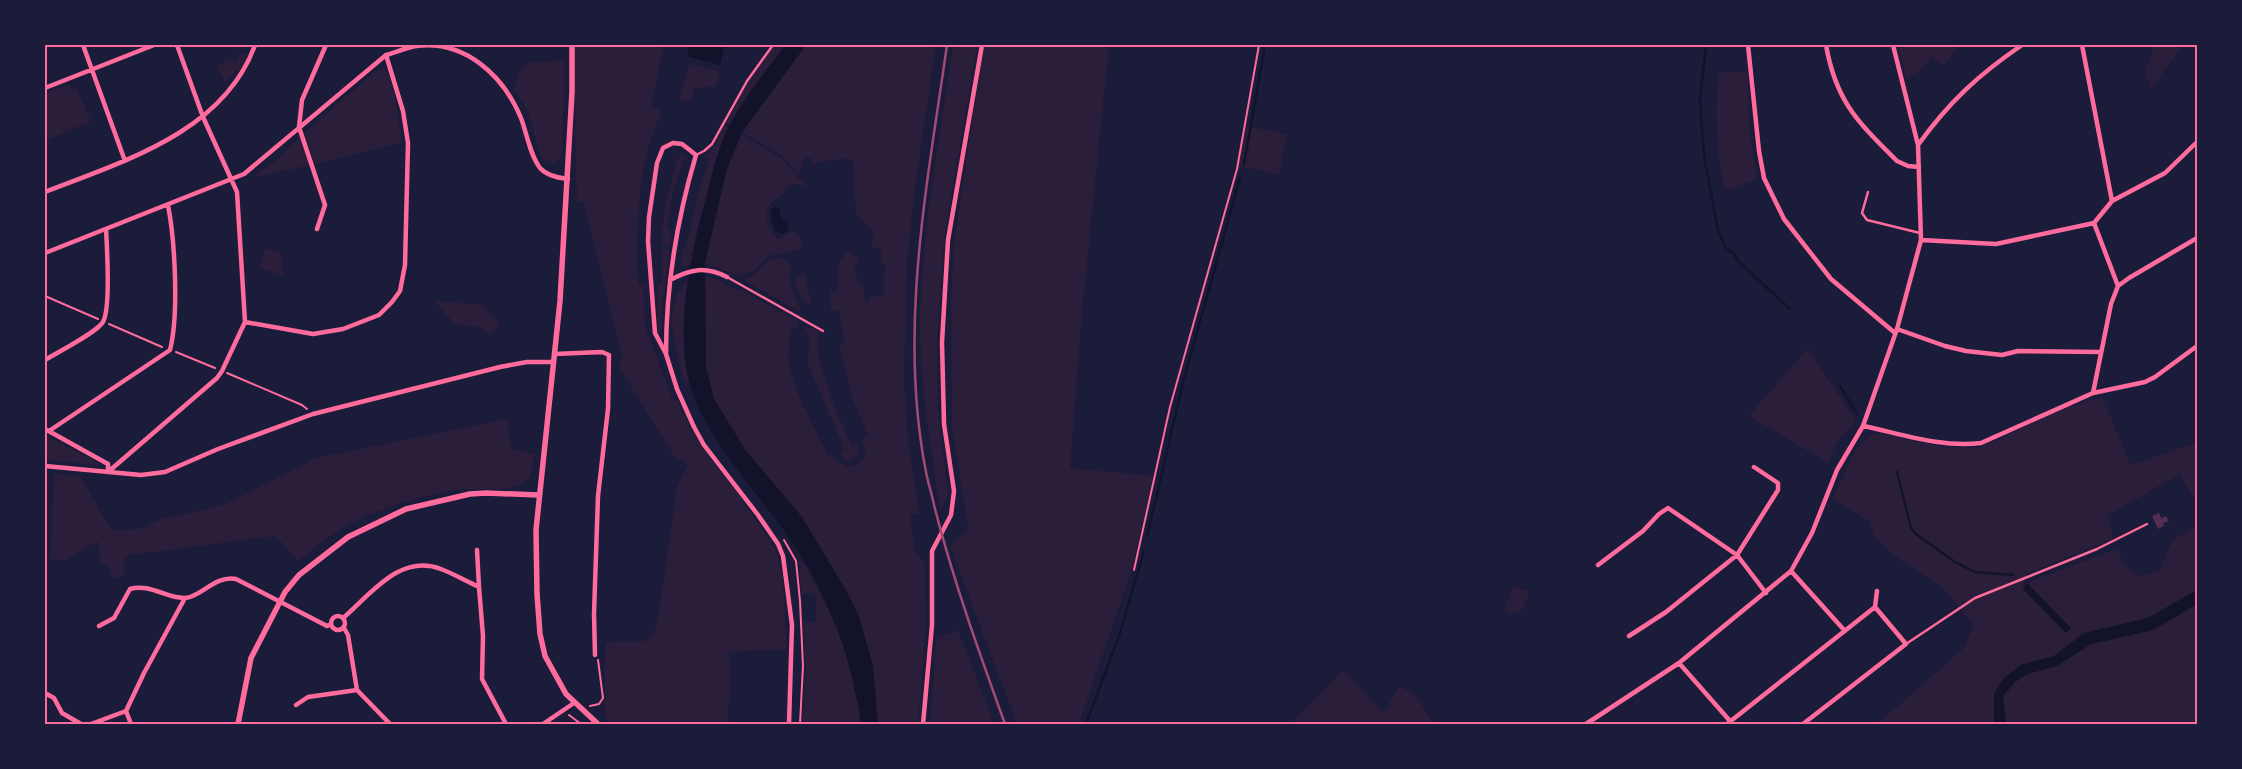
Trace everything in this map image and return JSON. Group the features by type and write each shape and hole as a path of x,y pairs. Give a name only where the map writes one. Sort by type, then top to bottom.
{"street":[{"path":"83,45 125,161"},
{"path":"45,88 154,45"},
{"path":"108,472 211,384 222,371 244,322 237,192 203,117 177,45"},
{"path":"45,192 125,161 192,126 237,83 247,68 255,45"},
{"path":"317,228 325,205 299,127 302,100 326,45"},
{"path":"45,253 244,174 386,55 414,46 428,45 458,51 476,60 489,70 509,96 519,114 536,162 541,170 547,174 568,179"},
{"path":"572,45 568,179 554,362 538,494 536,530 540,634 545,656 561,687 574,703 598,724"},
{"path":"923,724 932,625 932,551 951,515 954,491 944,424 942,342 948,240 982,45"},
{"path":"1748,45 1759,151 1764,178 1784,219 1832,279 1896,331 1944,346 1966,351 2002,355 2018,351 2101,352"},
{"path":"1826,45 1830,69 1849,110 1897,161 1908,166 1919,167"},
{"path":"1588,724 1679,662 1791,571 1812,533 1837,470 1863,426 1896,331 1920,240 1918,145 1893,45"},
{"path":"1918,145 1967,86 2022,45"},
{"path":"2082,45 2112,201"},
{"path":"244,322 313,334 343,329 378,314 392,302 400,291 405,265 408,143 404,111 386,55"},
{"path":"1920,240 1996,244 2094,223 2112,201 2164,172 2197,142"},
{"path":"666,354 666,311 670,280 684,198 696,155 682,144 666,145 660,156 652,190 648,241 652,316 655,333 666,354 677,389 704,444 758,515 778,544 783,556 792,625 789,724"},
{"path":"108,472 108,464 47,430 170,350 174,336 174,280 172,226 168,205"},
{"path":"2094,223 2118,286"},
{"path":"45,360 96,329 103,321 107,308 106,229"},
{"path":"2092,393 2111,304 2118,286 2128,278 2197,238"},
{"path":"670,280 693,270 705,269 727,277"},
{"path":"1863,426 1928,440 1964,445 1981,443 2092,393 2145,382 2155,377 2197,346"},
{"path":"554,354 602,352 609,355 608,409 598,496 594,614 595,655"},
{"path":"45,466 141,475 165,472 313,414 500,367 527,362 554,362"},
{"path":"1629,636 1666,612 1737,555 1778,490 1778,483 1754,467"},
{"path":"238,724 251,658 290,584 342,542 377,522 406,509 486,492 538,494"},
{"path":"1598,565 1643,531 1664,509 1671,509 1737,555 1766,593"},
{"path":"477,550 483,636 482,679 506,724"},
{"path":"343,618 394,572 406,566 439,568 479,587"},
{"path":"1791,571 1845,631"},
{"path":"91,724 126,711 144,673 185,598 227,577 236,579 327,626 331,624 335,616 343,618 346,622 344,628 348,635 357,690 390,724"},
{"path":"99,626 114,618 130,589 138,587 185,598"},
{"path":"1679,662 1728,723 1875,607 1877,591"},
{"path":"1803,724 1906,644 1875,607"},
{"path":"331,624 335,630 344,628"},
{"path":"296,705 308,698 357,690"},
{"path":"45,693 54,698 62,712 81,724"},
{"path":"543,724 565,711 574,703"},
{"path":"126,711 131,724"}],"lane":[{"path":"696,155 712,144 747,81 773,45"},
{"path":"1868,192 1862,213 1867,220 1920,233"},
{"path":"727,277 823,331"},
{"path":"1906,644 1975,598 2106,546 2147,524"}],"path":[{"path":"1134,570 1170,407 1237,169 1259,45"},
{"path":"45,296 302,405 313,414"},
{"path":"784,540 796,562 800,601 803,666 800,724"},
{"path":"585,707 598,704 603,698 599,663 595,655"},
{"path":"565,711 581,724"}],"shaded area":[{"path":"573,45 664,45 651,106 662,111 647,152 638,218 638,285 646,284 647,288 643,290 645,326 672,398 677,400 692,431 709,457 735,488 775,548 782,571 787,649 729,652 730,687 727,724 612,724 605,718 605,642 646,641 654,633 658,619 677,487 688,465 674,456 617,364 623,359 584,203 577,201"},
{"path":"690,45 725,45 720,65 687,56"},
{"path":"775,45 785,45 730,125 726,123 748,82"},
{"path":"785,45 806,45 742,132 726,172 705,263 706,368 714,399 746,451 802,517 847,592 859,617 873,666 878,724 860,724 859,707 847,659 837,628 812,574 780,525 729,459 707,424 697,405 689,381 685,356 685,302 689,274 718,152 725,134 741,105"},
{"path":"806,45 936,45 914,194 907,264 904,380 908,438 919,513 910,516 915,552 925,562 926,628 918,724 878,724 873,666 859,617 847,592 802,517 746,451 714,399 706,368 705,277 717,279 737,291 739,289 798,321 797,329 791,327 789,361 796,388 806,412 828,456 835,456 839,463 848,467 863,461 865,458 866,454 862,439 868,436 853,400 839,345 845,343 839,310 831,310 830,291 835,293 838,288 838,264 848,251 859,258 854,272 864,289 865,302 869,302 870,297 883,296 885,264 881,263 882,250 872,247 873,229 869,229 869,225 856,216 853,161 849,158 817,162 816,165 813,165 812,159 806,157 798,175 784,157 742,132"},
{"path":"953,45 977,45 944,239 937,343 938,412 948,493 941,514 922,378 920,332 923,260 927,224"},
{"path":"984,45 1109,45 1082,313 1070,468 1153,476 1132,569 1079,724 1017,724 950,546 968,529 952,425 951,300 954,242"},
{"path":"1898,45 1960,46 1943,66 1931,57 1920,71 1906,78"},
{"path":"2152,45 2182,45 2152,89 2144,72 2151,57"},
{"path":"239,53 247,55 240,71 238,70 225,82 216,66 231,59 235,64"},
{"path":"565,60 562,155 555,163 543,160 529,116 514,91 519,73 527,63"},
{"path":"689,64 718,71 719,76 715,88 706,85 705,89 695,87 690,102 679,99"},
{"path":"385,67 394,91 402,142 315,164 305,132 377,70"},
{"path":"1747,71 1750,137 1758,179 1725,190 1717,132 1718,73"},
{"path":"69,84 71,90 76,87 91,121 45,141 45,93"},
{"path":"724,125 729,128 699,222 690,265 684,267 680,265 683,247 685,247 686,241 688,241 695,204 709,159 703,156 713,147"},
{"path":"1246,126 1287,134 1279,175 1239,166"},
{"path":"741,134 784,160 798,178 806,182 808,187 798,184 788,186 782,195 771,203 767,211 767,226 778,239 793,230 800,237 803,248 769,256 753,271 739,276 705,263 726,172"},
{"path":"300,136 310,165 257,177 256,174 270,164 273,164"},
{"path":"682,152 689,162 684,159 672,197 667,227 672,233 670,246 662,245 667,201 678,157"},
{"path":"776,206 780,209 779,214 783,221 786,220 788,222 786,224 789,230 783,234 776,232 771,221 771,209"},
{"path":"265,248 281,253 283,276 258,267 259,263 261,264"},
{"path":"663,248 670,249 662,308 662,331 660,333 658,331 657,286 661,284"},
{"path":"779,258 786,261 790,266 790,283 801,312 743,280 755,274 768,261"},
{"path":"804,272 812,305 805,304 795,287 796,278"},
{"path":"687,282 685,355 690,382 684,382 675,344 672,317 674,304 679,292"},
{"path":"434,301 484,305 500,324 490,334 478,327 454,323"},
{"path":"809,327 820,333 818,344 823,374 853,448 857,444 859,455 850,461 844,460 840,454 844,449 808,364 809,334 803,334 805,328"},
{"path":"1808,348 1856,422 1838,441 1828,463 1749,416"},
{"path":"2102,397 2131,465 2197,442 2197,505 2180,474 2108,515 2113,539 2026,574 2023,589 2067,630 2070,628 2027,583 2116,549 2128,569 2141,576 2159,571 2172,541 2197,525 2197,590 2148,618 2084,633 2054,656 2021,665 1998,685 1994,694 1994,724 1877,724 1962,650 1974,625 1941,585 1903,562 1876,539 1869,521 1833,499 1852,456 1864,441 1879,433 1940,446 1976,448 1998,440 2072,404 2073,406"},
{"path":"507,419 511,449 535,454 530,475 525,482 515,487 507,488 457,490 399,504 371,514 345,527 298,561 276,536 129,555 123,560 125,575 113,579 108,566 100,563 98,541 66,560 50,560 54,474 80,476 112,531 139,529 162,519 226,504 316,458"},
{"path":"45,435 98,463 98,465 45,460"},
{"path":"799,560 803,562 820,593 841,639 851,672 860,724 802,724 806,670 803,622 817,621 815,593 801,594"},
{"path":"2027,583 2071,628 2066,633 2023,589"},
{"path":"1513,587 1530,590 1523,609 1510,614 1504,610"},
{"path":"2197,590 2197,604 2153,630 2091,644 2057,666 2027,674 2015,682 2003,696 2006,724 1994,724 1994,694 2004,678 2021,665 2054,656 2084,633 2148,618"},
{"path":"2197,604 2197,724 2006,724 2003,696 2015,682 2027,674 2057,666 2091,644 2153,630"},
{"path":"958,630 994,724 930,724 936,638"},
{"path":"1343,670 1384,713 1399,686 1416,695 1433,724 1290,724"}],"building":[{"path":"2159,513 2161,518 2166,516 2169,521 2163,523 2164,526 2158,529 2152,516"}],"waterway":[{"path":"1244,164 1265,45"},
{"path":"1706,45 1700,99 1704,156 1718,230 1726,248 1790,309"},
{"path":"1163,469 1181,390 1240,178"},
{"path":"1840,386 1857,414"},
{"path":"1147,536 1163,469"},
{"path":"1897,472 1911,528 1916,534 1955,562 1975,572 2013,575"},
{"path":"1086,724 1119,636 1144,551"}],"railway":[{"path":"947,45 931,151 919,258 915,312 918,419 927,476 941,533 967,616 1005,724"}]}
